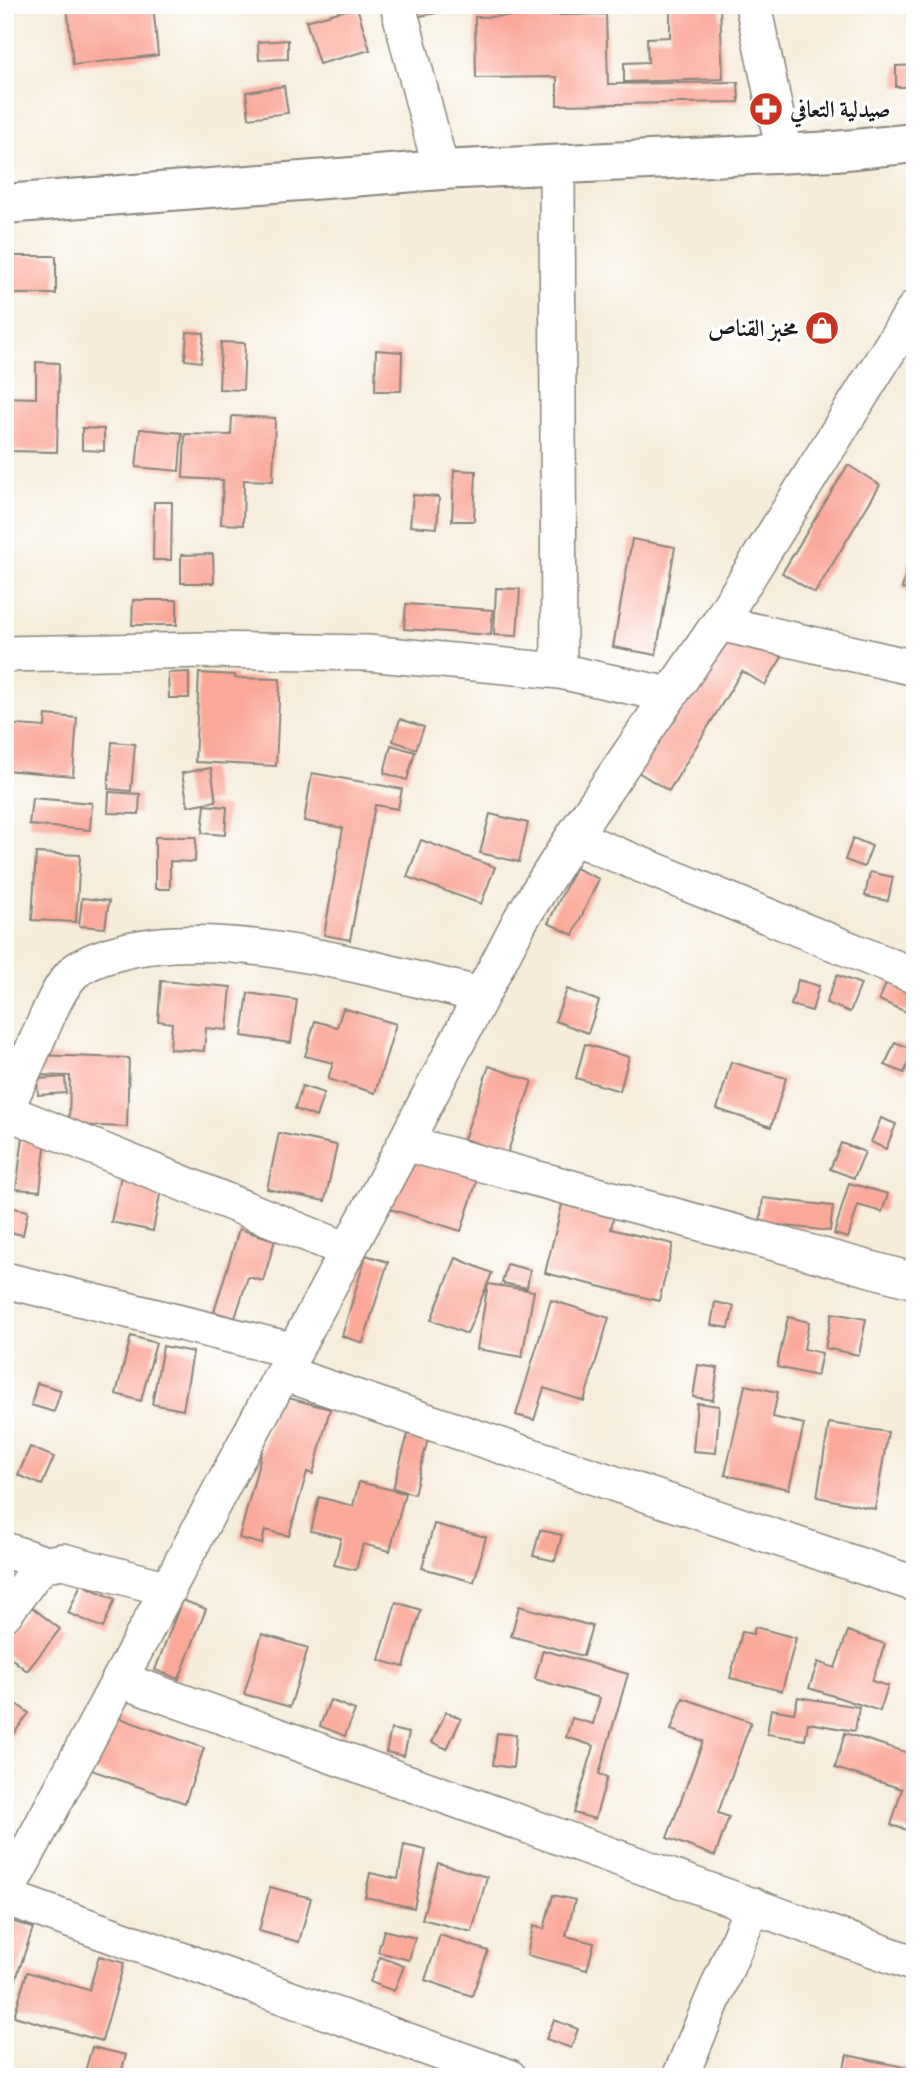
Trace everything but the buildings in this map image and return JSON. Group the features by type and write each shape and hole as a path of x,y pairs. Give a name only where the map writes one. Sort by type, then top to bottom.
{"street":[{"path":"398,5 441,170"},
{"path":"753,5 784,153"},
{"path":"5,204 441,170 835,151 915,143"},
{"path":"557,165 559,671"},
{"path":"509,2077 5,1896 521,919 573,837 719,623 915,308"},
{"path":"719,623 915,668"},
{"path":"5,654 207,650 368,653 559,671 670,695"},
{"path":"573,837 915,976"},
{"path":"347,1250 5,1111 55,999 74,973 94,960 130,949 177,944 221,944 296,954 481,995"},
{"path":"405,1143 915,1281"},
{"path":"5,1280 289,1362 915,1584"},
{"path":"5,1550 46,1564 63,1561 169,1589"},
{"path":"5,1613 34,1574 46,1564"},
{"path":"121,1680 915,1964"},
{"path":"680,2077 753,1905"}],"place":[{"name":"صيدلية التعافي","path":"766,109"},
{"name":"مخبز القناص","path":"822,328"}]}
